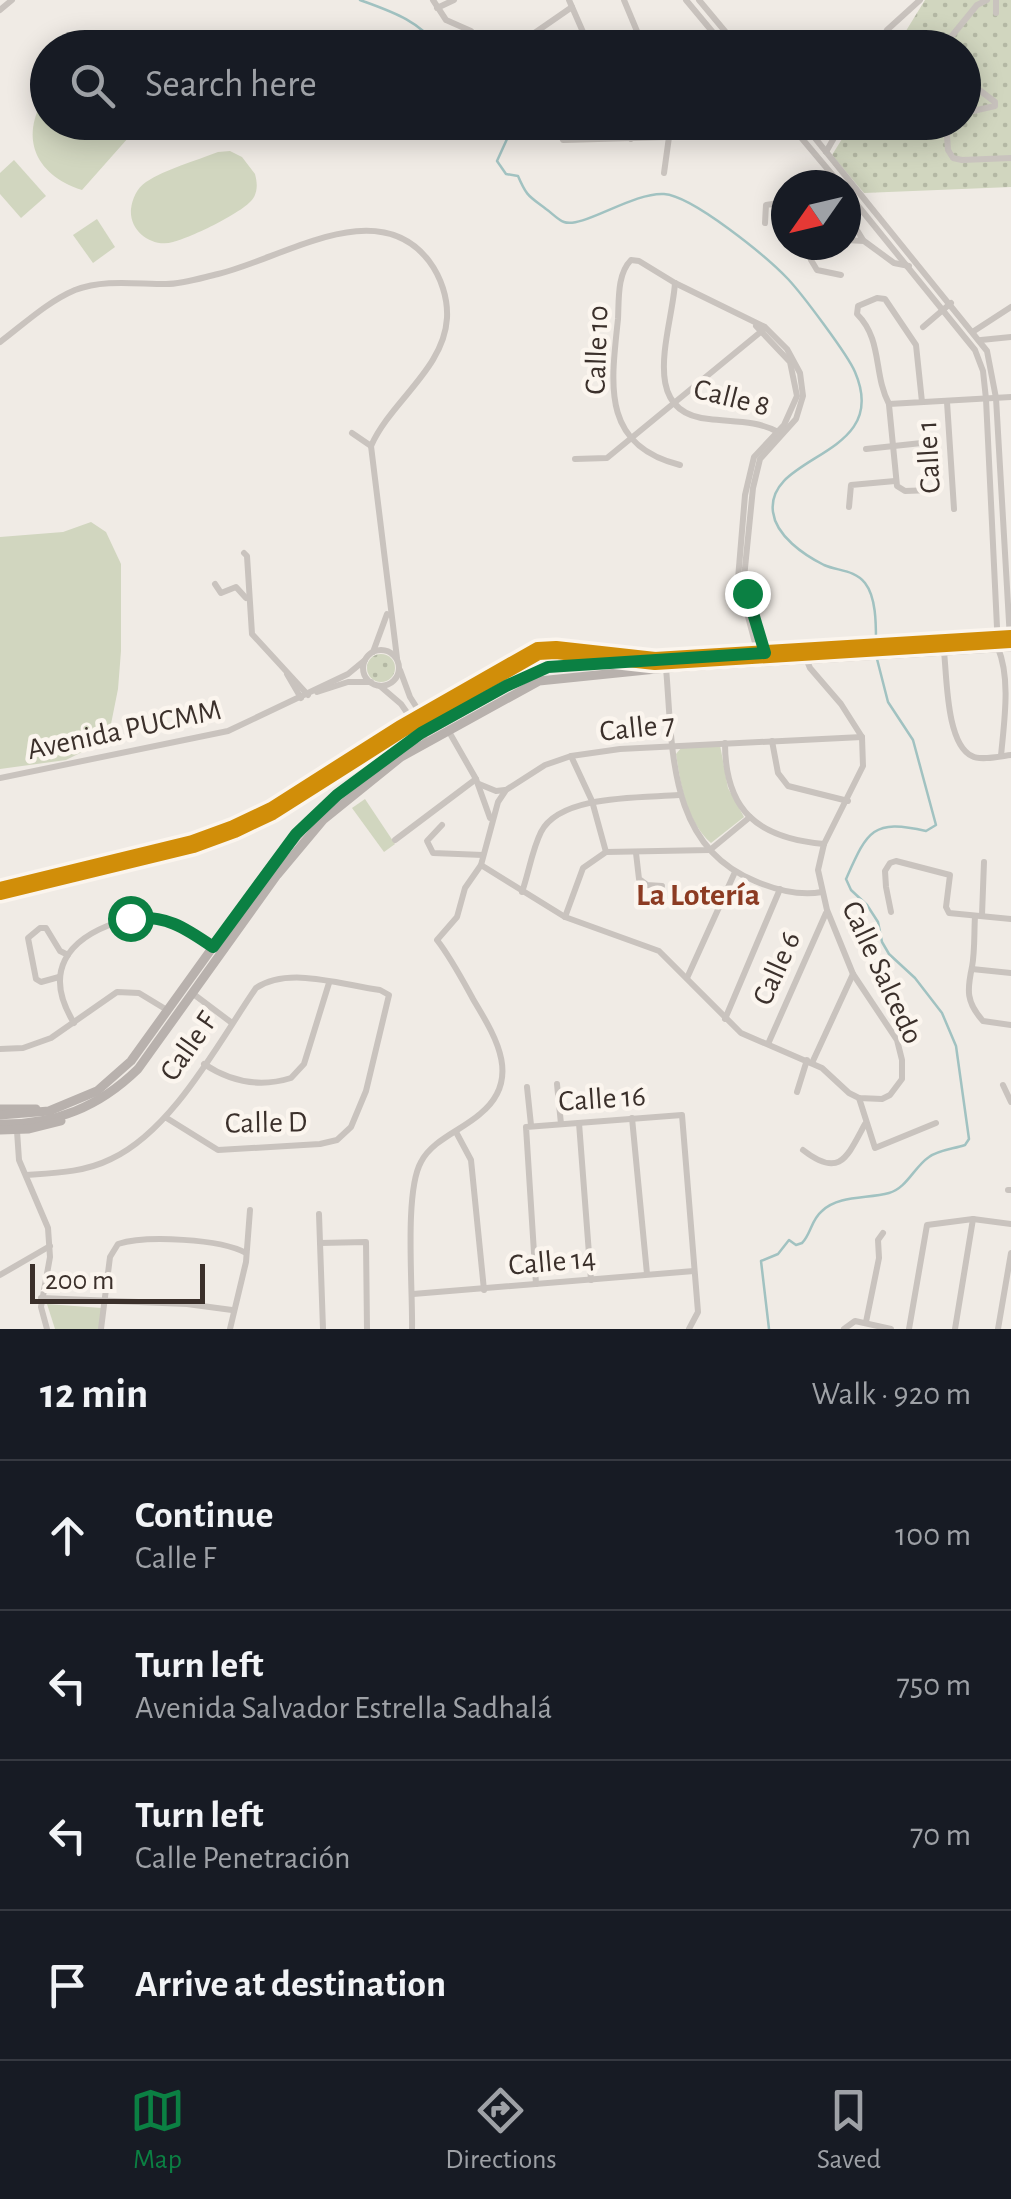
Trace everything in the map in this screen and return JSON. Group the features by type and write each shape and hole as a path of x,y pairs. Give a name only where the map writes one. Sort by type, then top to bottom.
{"main road":[{"path":"0,1127 18,1131 50,1126 130,1062 269,869 316,814 376,764 548,667 1006,644"},
{"path":"906,650 944,652 1006,644"},
{"path":"445,725 546,678 762,658"},
{"path":"0,1127 26,1124 103,1100 138,1069 304,840 428,735"},
{"path":"0,1112 26,1116 77,1107"}],"street":[{"path":"0,10 12,0"},
{"path":"454,0 435,4 446,20 470,30"},
{"path":"624,0 636,30"},
{"path":"686,0 711,30"},
{"path":"699,0 724,30"},
{"path":"887,30 920,0"},
{"path":"957,30 978,4 987,0"},
{"path":"996,0 996,13"},
{"path":"538,30 570,4 580,30"},
{"path":"981,91 995,102 995,106 981,109"},
{"path":"664,172 669,140"},
{"path":"804,140 829,170"},
{"path":"816,140 974,331 990,359 996,398 1008,690 1001,756"},
{"path":"820,159 833,140"},
{"path":"947,140 948,150 957,160 1011,158"},
{"path":"765,223 766,206 771,205"},
{"path":"861,209 980,360 1006,644"},
{"path":"2,342 78,289 97,284 168,284 198,279 352,231 382,230 413,243 433,267 442,286 447,320 440,351 388,415 371,446 396,658 428,735"},
{"path":"861,235 894,263 920,266"},
{"path":"811,260 817,270 841,275"},
{"name":"Calle 10","path":"631,438 621,424 612,386 621,275 627,263 639,261 675,283"},
{"path":"675,283 760,328 788,348 800,373 796,418 765,451 756,471 744,539 744,593 762,658"},
{"name":"Calle 8","path":"675,283 664,352 664,380 672,404 682,413 702,419 762,424 780,434"},
{"path":"922,402 913,338 885,299 858,306 857,314 875,340 883,393 889,404 895,481 905,491 932,490"},
{"path":"923,328 952,304"},
{"path":"974,331 1011,308"},
{"path":"575,459 607,458 760,328"},
{"path":"981,340 1011,337"},
{"path":"889,404 1011,397"},
{"name":"Calle 1","path":"947,402 954,509"},
{"path":"352,433 371,446"},
{"path":"631,438 648,454 680,464"},
{"path":"866,449 930,442"},
{"path":"849,507 850,485 895,481"},
{"path":"244,554 254,638 306,695"},
{"path":"215,584 222,593 240,588 249,603"},
{"path":"389,608 382,634 365,660 364,672 401,704 428,735"},
{"path":"372,652 388,651 396,658"},
{"path":"944,652 951,724 963,746 976,758 1011,755"},
{"path":"811,655 819,680 841,704 862,737"},
{"name":"Avenida PUCMM","path":"0,778 217,734 244,725 348,674 365,660"},
{"path":"666,668 679,795 687,817 710,850 735,872 780,889 822,892"},
{"path":"375,684 390,683 399,669"},
{"name":"Avenida PUCMM","path":"306,695 348,682 375,684"},
{"path":"445,725 477,781 491,819"},
{"name":"Calle 7","path":"506,790 545,765 571,756 673,744 862,737"},
{"name":"Calle Salcedo","path":"859,1098 882,1099 890,1095 902,1079 902,1060 897,1040 853,974 827,910 817,861 863,766 862,737"},
{"path":"772,741 778,774 788,786 848,801"},
{"path":"725,743 730,789 750,816 789,840 824,844"},
{"path":"571,756 592,802 606,852"},
{"path":"477,781 496,791 506,790"},
{"path":"395,840 477,781"},
{"path":"412,1329 413,1186 421,1161 432,1148 482,1114 494,1100 504,1073 498,1041 437,940 457,918 464,888 481,866 491,819 506,790"},
{"path":"522,892 543,829 561,814 592,802 679,795"},
{"path":"565,917 584,868 606,852 710,850 750,816"},
{"path":"442,825 427,841 433,852 483,855"},
{"path":"636,853 639,879 662,886"},
{"path":"891,912 885,871 896,861 950,874 947,910 952,914 1011,919"},
{"path":"984,862 967,992 983,1021 1011,1024"},
{"path":"481,866 565,917 660,951 741,1033 830,1073 859,1098 872,1145 880,1148 936,1123"},
{"path":"687,978 735,872"},
{"path":"725,1018 780,889"},
{"name":"Calle 6","path":"768,1044 827,910"},
{"path":"74,1023 60,993 59,977 68,955 84,937 102,927 130,918 154,916 173,922 213,947"},
{"path":"59,977 41,982 36,979 28,938 46,928 58,948 68,955"},
{"path":"972,969 1011,973"},
{"path":"796,1092 853,974"},
{"name":"Calle F","path":"28,1175 76,1171 110,1160 138,1143 165,1117 256,988 269,980 290,976 380,990 389,995"},
{"path":"204,1064 222,1076 245,1082 291,1078 304,1064 330,984"},
{"path":"0,1039 1,1049 34,1045 117,992 139,992 168,1010"},
{"path":"192,993 232,1023"},
{"name":"Calle D","path":"165,1117 218,1150 337,1140 351,1127 361,1104 389,995"},
{"path":"557,1084 561,1124"},
{"path":"1003,1085 1011,1102"},
{"path":"527,1087 536,1284"},
{"name":"Calle 16","path":"528,1126 682,1115 694,1271"},
{"path":"632,1118 647,1274"},
{"path":"803,1150 822,1164 840,1162 866,1122"},
{"path":"578,1123 592,1280"},
{"path":"18,1131 20,1160 48,1228 50,1246 41,1298 48,1329"},
{"path":"456,1132 471,1160 484,1290"},
{"path":"230,1329 246,1253 250,1210"},
{"path":"319,1214 323,1329"},
{"path":"909,1329 927,1225 973,1219 1011,1224"},
{"path":"955,1329 973,1219"},
{"path":"866,1322 879,1258 878,1238 883,1234"},
{"path":"101,1329 110,1257 118,1244 184,1241 226,1246 246,1253"},
{"path":"320,1243 366,1242 367,1329"},
{"path":"0,1276 50,1246"},
{"path":"998,1329 1011,1253"},
{"path":"689,1329 698,1312 694,1271"},
{"name":"Calle 14","path":"413,1294 694,1271"},
{"path":"41,1298 187,1304 232,1310"},
{"path":"844,1329 855,1321 891,1329"}],"green space":[{"path":"925,0 1011,0 1011,187 864,193 861,170 845,170 832,155 841,140 981,140 981,30 906,30"},
{"path":"33,140 126,140 82,190 52,174 36,151"},
{"path":"230,151 242,157 255,174 256,191 249,203 217,223 173,242 150,240 138,231 131,209 143,184 181,165"},
{"path":"14,160 46,196 21,218 0,194 0,173"},
{"path":"97,219 115,247 93,263 73,235"},
{"path":"91,522 106,532 121,564 121,651 108,739 66,760 0,769 0,537 63,532"},
{"path":"381,654 391,658 395,668 391,678 381,682 371,678 367,668 371,658"},
{"path":"720,745 728,788 744,817 711,843 690,813 676,754 681,748"},
{"path":"365,799 395,844 384,852 352,808"},
{"path":"47,1304 102,1308 100,1329 55,1329"}],"waterway":[{"path":"360,0 421,30"},
{"path":"507,140 497,161 506,174 518,176 529,196 564,222 583,220 652,195 677,197 693,205 729,229 788,279 844,352 855,372 862,400 857,422 843,439 788,477 776,493 773,512 779,529 800,550 865,583 873,603 876,641"},
{"path":"769,1329 761,1261 778,1254 789,1240 796,1245 802,1243 818,1215 829,1206 895,1190 929,1157 965,1145 969,1139 956,1046 942,1013 915,978 889,954 878,922 846,879 874,832 894,826 926,831 936,825 913,740 888,702 877,659"}],"transit line":[{"path":"0,891 193,844 234,829 272,811 401,729 538,651 655,661 1011,639"}],"district":[{"name":"La Lotería","path":"698,894"}],"route":[{"path":"130,918 154,916 173,922 213,947 296,834 337,795 398,748 543,668 765,653 747,593"}]}
